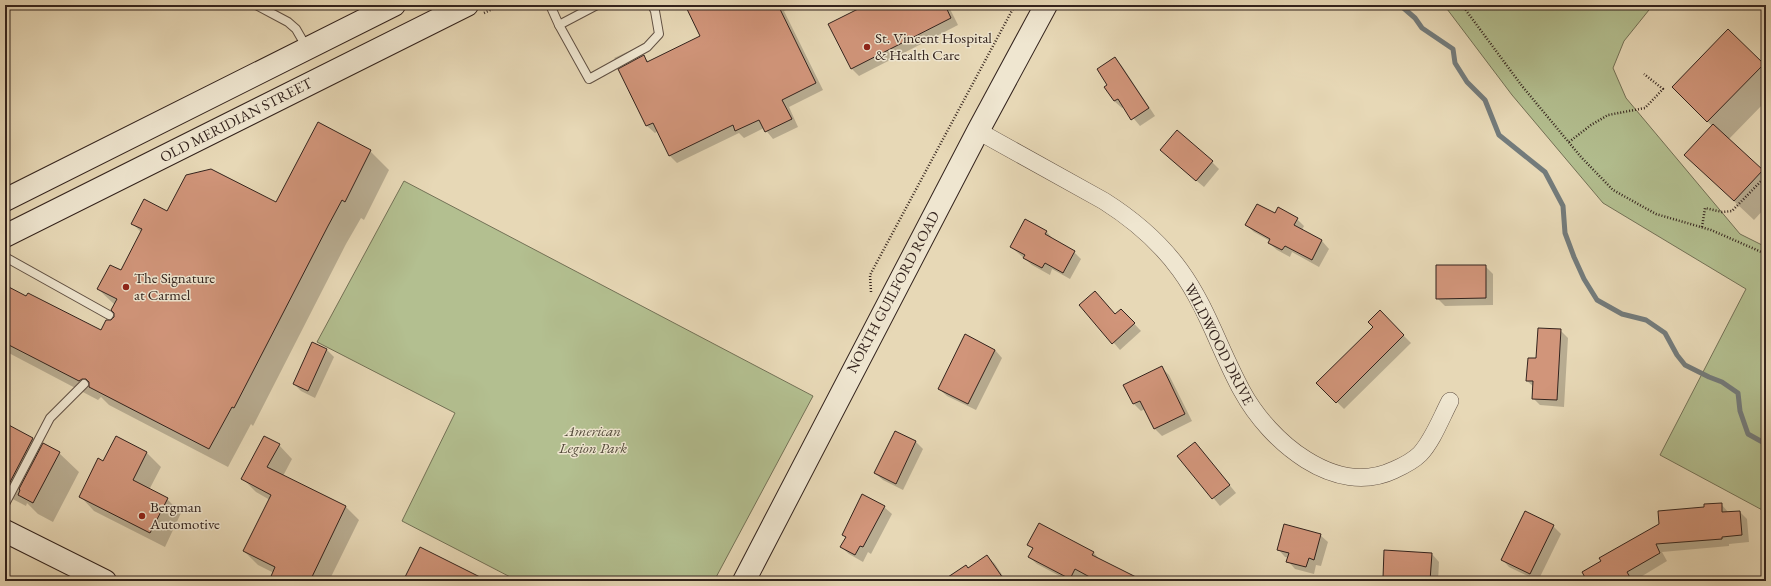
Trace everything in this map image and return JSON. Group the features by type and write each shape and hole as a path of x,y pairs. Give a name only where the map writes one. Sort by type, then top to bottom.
{"main road":[{"path":"5,200 394,5"},
{"name":"OLD MERIDIAN STREET","path":"5,236 467,5"},
{"name":"NORTH GUILFORD ROAD","path":"744,581 978,131 1046,5"},
{"path":"5,531 105,581"}],"street":[{"name":"WILDWOOD DRIVE","path":"978,131 1104,201 1152,236 1167,253 1192,287 1203,307 1242,391 1268,429 1282,442 1325,470 1348,478 1370,477 1387,473 1404,466 1420,454 1429,441 1450,401"}],"lane":[{"path":"256,5 288,22 296,29 307,48"},
{"path":"550,5 559,25 589,80 647,47 659,34 655,11 652,5"},
{"path":"559,25 597,5"},
{"path":"5,257 109,315"},
{"path":"5,504 50,418 84,384"}],"path":[{"path":"872,293 870,275 1015,5"},
{"path":"1462,5 1522,86 1581,157 1613,190 1656,214 1702,227 1749,245 1766,254"},
{"path":"1569,142 1591,125 1608,115 1645,108 1663,89 1644,74"},
{"path":"1702,227 1705,208 1722,212 1732,211 1766,176"}],"green space":[{"path":"1444,5 1653,5 1624,41 1613,68 1626,98 1740,234 1766,247 1766,512 1660,455 1746,289 1603,203 1512,95"},
{"name":"American Legion Park","path":"404,181 813,396 714,581 518,581 402,521 455,413 317,342"}],"building":[{"path":"685,5 778,5 816,83 782,100 792,119 765,132 759,120 735,131 733,125 669,156 653,123 646,126 618,69 644,55 647,62 700,36"},
{"name":"St. Vincent Hospital & Health Care","path":"866,5 945,5 951,18 851,69 828,24"},
{"path":"1728,29 1764,64 1707,122 1672,87"},
{"path":"1115,57 1149,108 1131,120 1118,99 1114,101 1104,87 1107,85 1097,69"},
{"name":"The Signature at Carmel","path":"318,122 371,150 345,202 342,200 328,226 234,408 232,407 209,449 89,387 89,382 86,379 79,381 5,343 5,285 26,296 28,293 101,330 106,320 111,320 114,317 114,313 111,310 117,299 97,289 110,265 121,270 142,229 131,224 144,199 167,211 186,175 211,169 276,202"},
{"path":"1713,124 1763,170 1734,201 1684,155"},
{"path":"1177,130 1213,161 1196,181 1160,150"},
{"path":"1257,204 1275,213 1278,207 1298,218 1294,225 1322,240 1312,260 1285,246 1282,250 1268,243 1270,239 1245,225"},
{"path":"1025,219 1047,231 1045,234 1075,251 1063,273 1045,263 1042,268 1023,258 1025,255 1010,247"},
{"path":"1436,265 1486,265 1486,298 1436,299"},
{"path":"1095,291 1115,314 1121,309 1135,323 1112,344 1079,305"},
{"path":"1380,310 1404,335 1336,403 1316,383 1373,327 1368,322"},
{"path":"1538,328 1561,329 1557,400 1532,399 1533,381 1526,381 1528,358 1536,358"},
{"path":"965,334 995,350 968,404 938,389"},
{"path":"312,342 327,349 308,391 293,384"},
{"path":"1162,366 1185,414 1154,429 1140,401 1133,404 1123,385"},
{"path":"5,423 33,438 9,484 5,482"},
{"path":"895,431 916,441 896,484 874,473"},
{"path":"116,436 147,452 133,480 168,498 150,533 79,497 98,458 103,461"},
{"path":"264,436 280,444 267,467 346,506 310,581 269,581 275,567 243,551 271,495 241,479"},
{"path":"1195,442 1230,485 1212,499 1177,456"},
{"path":"43,443 60,452 33,503 18,495 19,489"},
{"path":"862,494 885,506 863,547 860,546 855,555 840,547 846,537 842,535"},
{"path":"1722,503 1722,512 1740,511 1742,535 1722,537 1722,539 1656,544 1660,553 1627,572 1632,581 1587,581 1582,572 1601,561 1599,558 1659,524 1658,511 1704,507 1704,504"},
{"path":"1525,511 1554,525 1530,574 1501,560"},
{"path":"1039,523 1094,552 1092,555 1144,581 1097,581 1075,569 1070,579 1028,557 1033,548 1027,545"},
{"path":"1284,524 1321,534 1314,560 1309,558 1306,567 1286,562 1289,553 1277,550"},
{"path":"420,547 488,581 403,581"},
{"path":"1384,550 1432,553 1430,581 1383,578"},
{"path":"987,555 1005,581 942,581 966,565 968,568"}],"waterway":[{"path":"1400,5 1415,18 1422,28 1453,49 1455,63 1467,82 1485,100 1499,135 1545,172 1563,206 1565,233 1574,257 1584,279 1597,300 1622,314 1646,320 1665,333 1677,355 1685,365 1722,382 1738,393 1740,411 1748,434 1766,444"}],"place":[{"name":"St. Vincent Hospital & Health Care","path":"867,47"},
{"name":"The Signature at Carmel","path":"126,287"},
{"name":"Bergman Automotive","path":"142,516"}]}
